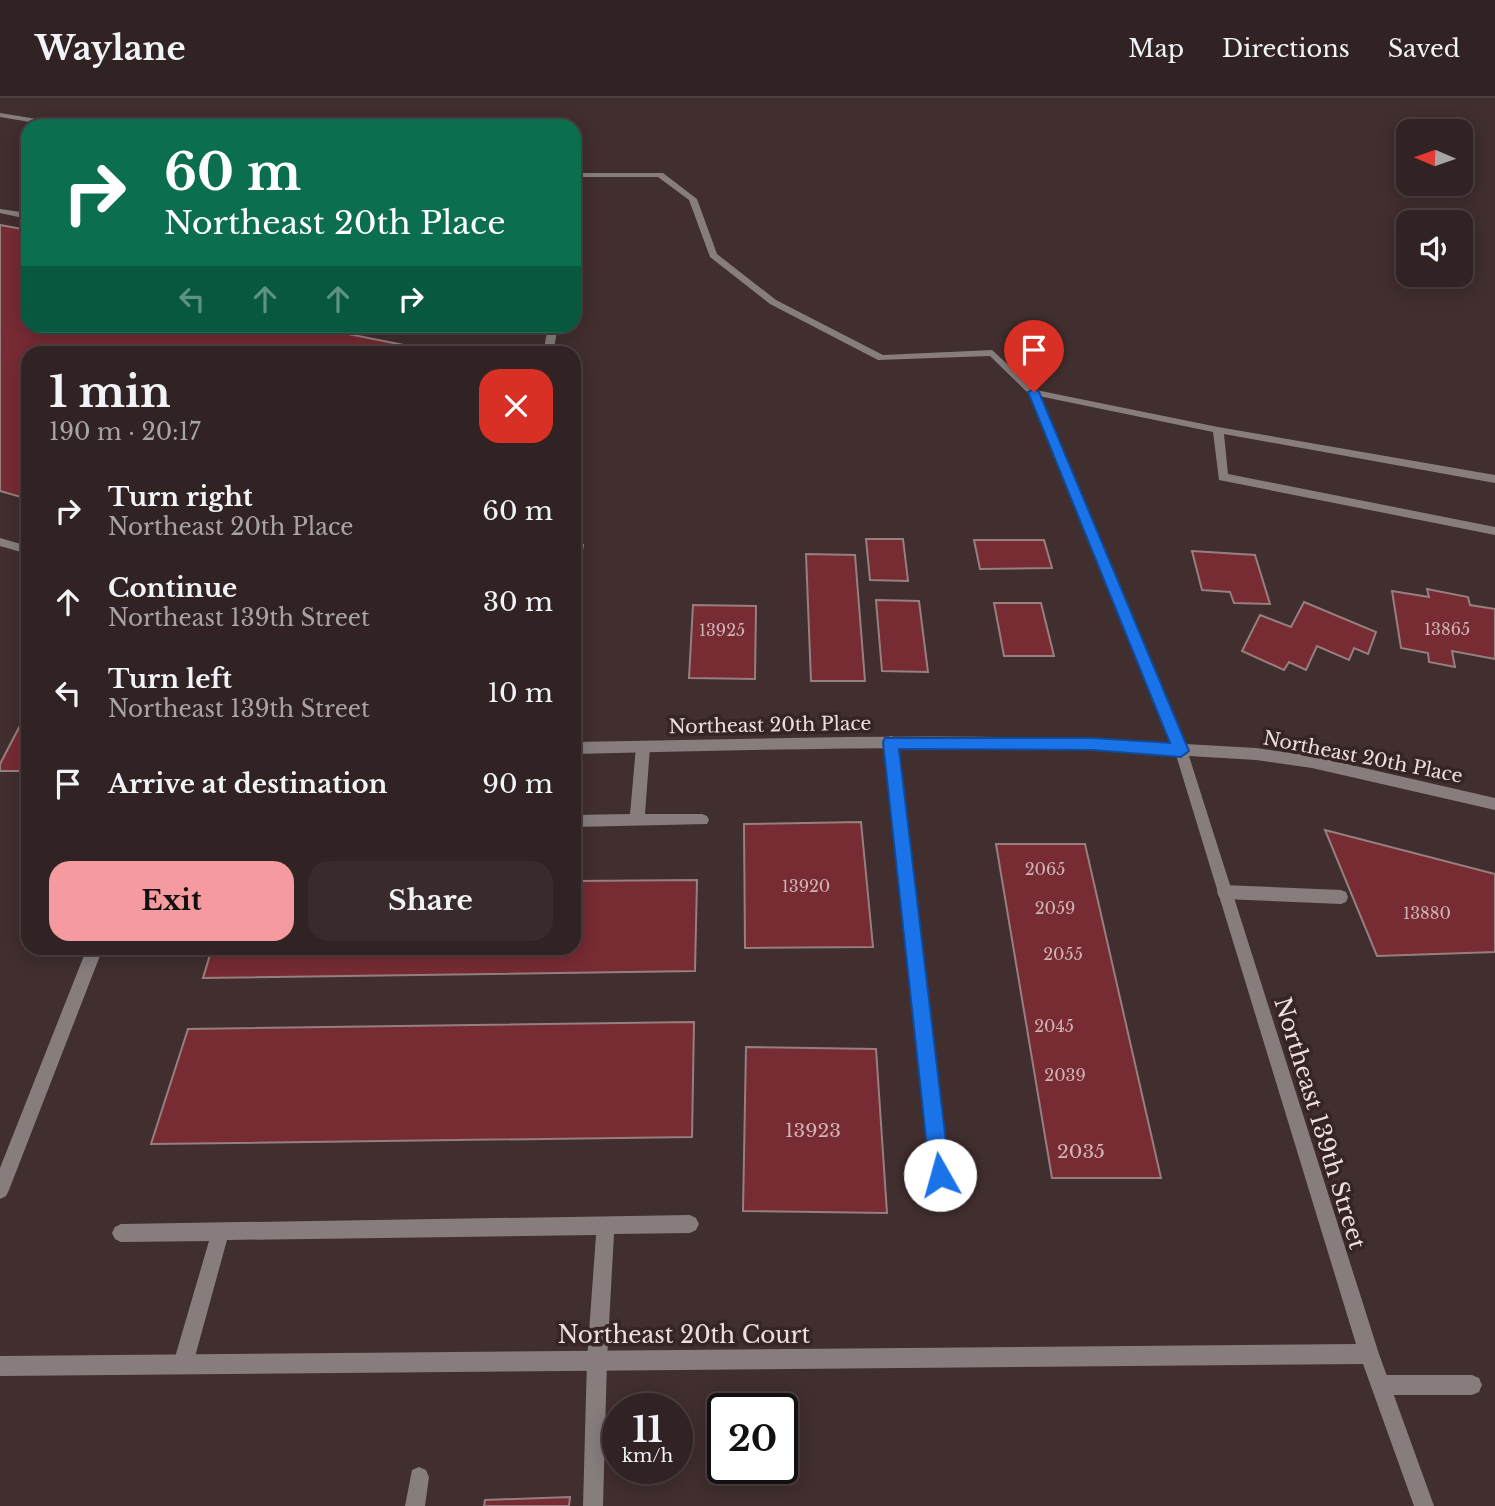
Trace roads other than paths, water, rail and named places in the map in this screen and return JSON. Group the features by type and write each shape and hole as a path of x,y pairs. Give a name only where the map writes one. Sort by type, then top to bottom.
{"street":[{"path":"0,115 25,119"},
{"path":"581,175 660,175 693,200 713,255 773,302 881,358 992,353 1034,392 1218,430 1495,478"},
{"path":"0,211 21,215"},
{"name":"Northeast 139th Street","path":"1034,392 1181,751 1369,1354 1424,1506"},
{"path":"1218,430 1223,477 1495,531"},
{"path":"0,542 21,548"},
{"path":"891,742 940,1175"},
{"name":"Northeast 20th Place","path":"581,748 891,742 1092,744 1256,754 1312,762 1495,804"},
{"path":"637,821 643,747"},
{"path":"581,821 702,820"},
{"path":"1224,892 1341,897"},
{"path":"0,1190 92,955"},
{"path":"121,1233 690,1224"},
{"path":"593,1506 597,1360 606,1225"},
{"path":"183,1364 221,1231"},
{"name":"Northeast 20th Court","path":"0,1366 1369,1354"},
{"path":"1381,1385 1472,1385"},
{"path":"415,1506 419,1477"}]}
